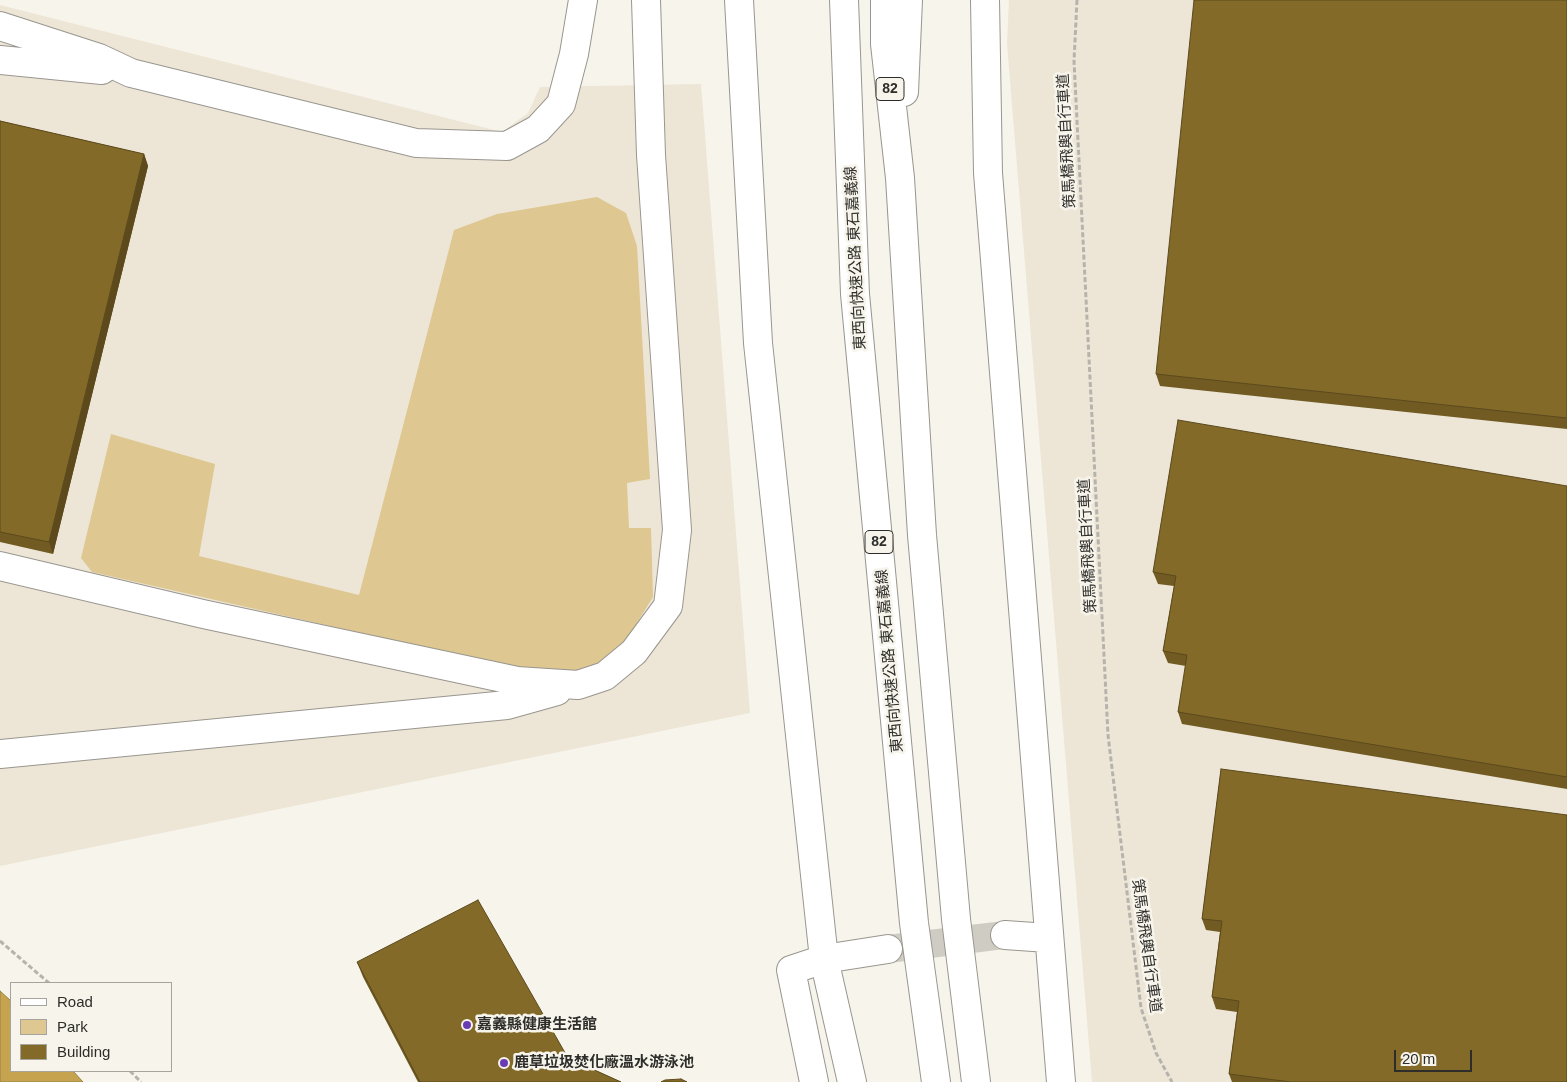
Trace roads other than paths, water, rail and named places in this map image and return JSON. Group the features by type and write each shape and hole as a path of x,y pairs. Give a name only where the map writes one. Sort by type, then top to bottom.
{"main road":[{"path":"0,60 131,73 416,143 507,146 538,129 561,104 574,54 583,0"},
{"path":"0,754 507,705 605,676 634,652 668,606 677,530 651,155 646,0"},
{"path":"739,0 758,343 824,959 852,1082"},
{"name":"東西向快速公路 東石嘉義線","path":"844,0 855,294 914,923 936,1082"},
{"name":"82","path":"885,0 885,44 900,178 922,535 956,919 976,1082"},
{"path":"900,178 908,0"},
{"path":"985,0 988,173 1061,1082"},
{"path":"0,26 35,35 99,58 131,73"},
{"path":"0,566 203,614 516,681 578,685"},
{"path":"1005,935 1048,938"},
{"path":"814,1082 791,970 824,959 888,949"}],"tunnel":[{"path":"888,949 1005,935"}],"place":[{"name":"嘉義縣健康生活館","path":"467,1025"},
{"name":"鹿草垃圾焚化廠溫水游泳池","path":"504,1063"}]}
